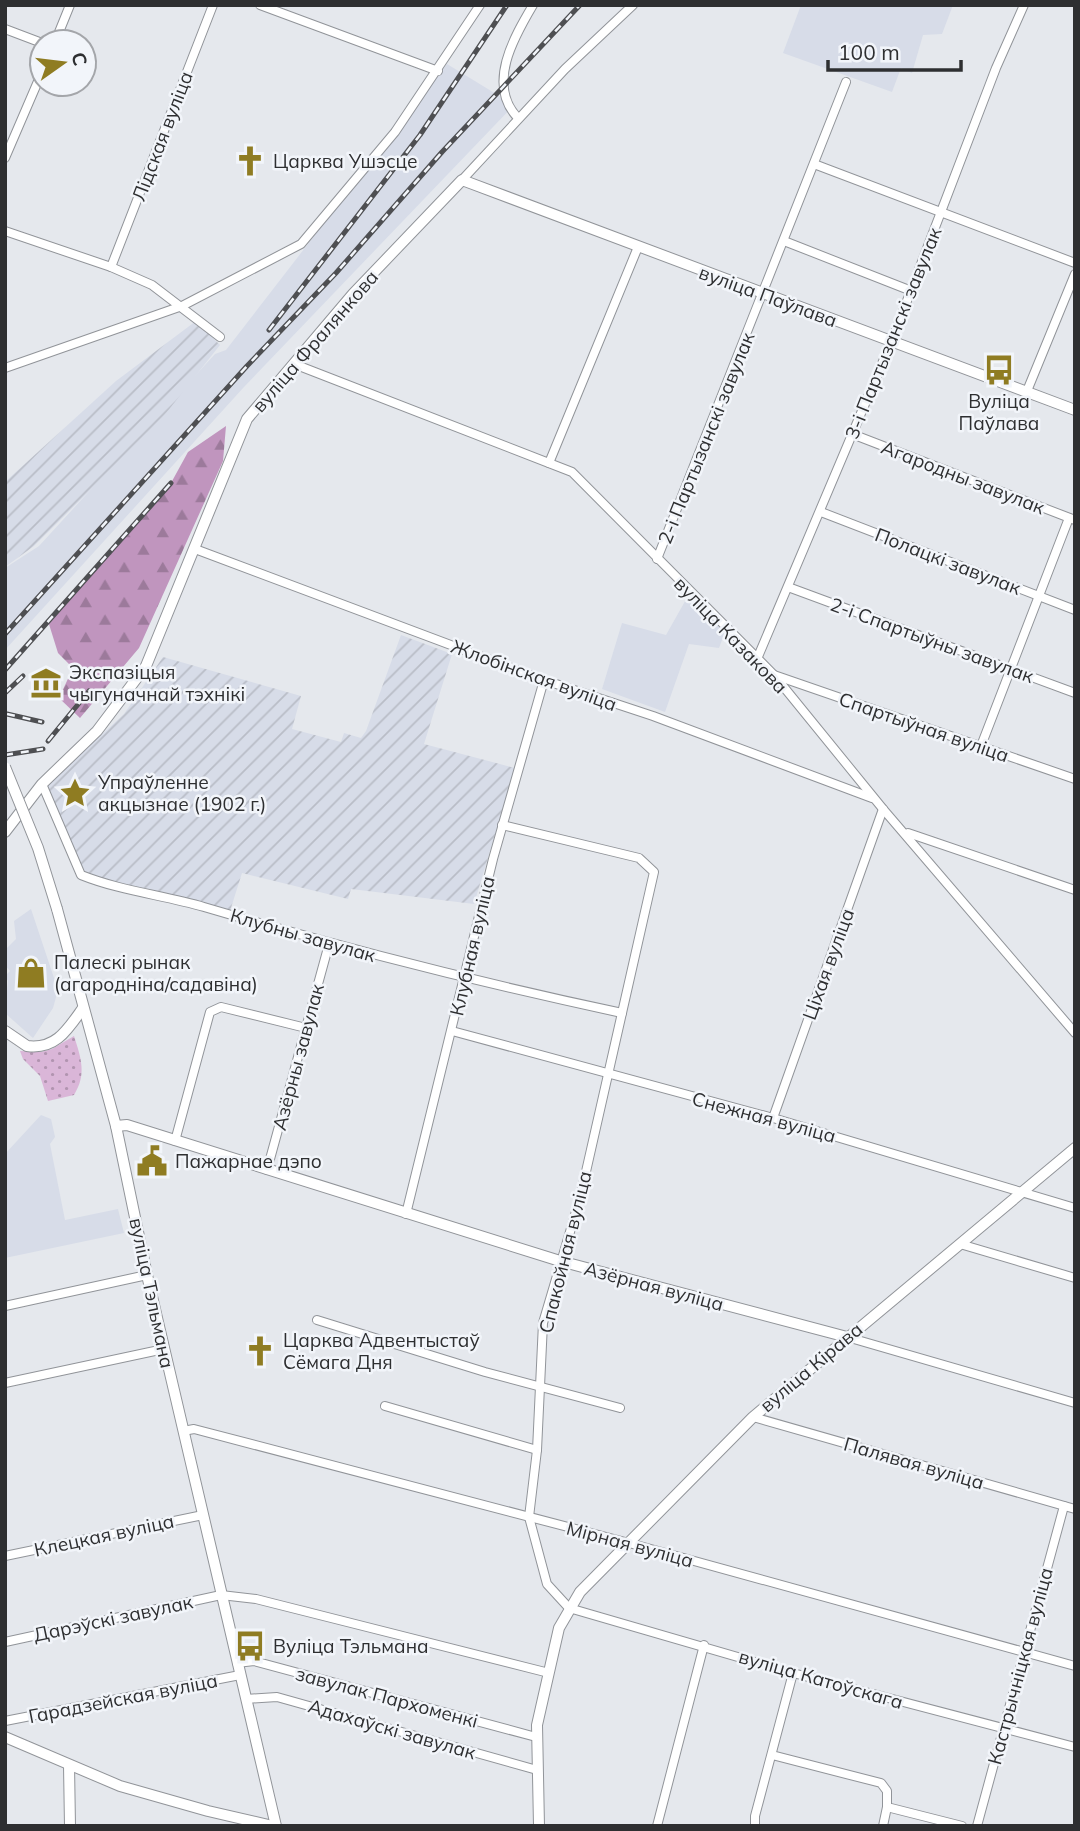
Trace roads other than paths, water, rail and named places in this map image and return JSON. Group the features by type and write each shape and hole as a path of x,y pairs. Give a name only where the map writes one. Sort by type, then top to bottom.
{"main road":[{"name":"вуліца Паўлава","path":"462,180 1075,411"},
{"name":"вуліца Фралянкова","path":"5,832 42,784 97,731 146,666 247,419 353,294 462,180"},
{"name":"вуліца Тэльмана","path":"5,767 38,848 116,1126 147,1275 274,1826"},
{"path":"5,1031 27,1046 52,1044 60,1039 82,1005"},
{"name":"Азёрная вуліца","path":"116,1126 127,1125 560,1261 847,1337"},
{"name":"вуліца Кірава","path":"569,1608 753,1417 1075,1149"},
{"path":"539,1826 536,1737 559,1628 569,1608"},
{"path":"5,1737 120,1786 274,1826"},
{"path":"69,1765 70,1826"}],"street":[{"path":"61,28 70,5"},
{"name":"Лідская вуліца","path":"111,267 214,5"},
{"path":"260,5 438,71"},
{"path":"5,368 182,306 301,244 395,132 480,5"},
{"path":"518,118 512,111 504,71 509,47 533,5"},
{"name":"вуліца Фралянкова","path":"462,180 518,118 633,5"},
{"name":"3-і Партызанскі завулак","path":"757,659 892,340 996,68 1024,5"},
{"path":"5,29 28,38"},
{"name":"2-і Партызанскі завулак","path":"657,559 764,295 846,82"},
{"path":"5,158 31,98"},
{"path":"814,164 1075,263"},
{"path":"5,231 111,267 152,285 220,337"},
{"path":"784,242 909,290"},
{"path":"549,463 638,247"},
{"path":"1027,391 1075,274"},
{"name":"вуліца Казакова","path":"294,364 572,472 774,675 883,809 1075,1033"},
{"name":"Агародны завулак","path":"852,435 1072,519"},
{"name":"Полацкі завулак","path":"821,512 1075,610"},
{"path":"981,746 1072,519"},
{"name":"Жлобінская вуліца","path":"195,549 544,680 653,716 874,798"},
{"name":"2-і Спартыўны завулак","path":"788,587 1075,693"},
{"name":"Спартыўная вуліца","path":"774,675 1075,779"},
{"name":"Клубная вуліца","path":"406,1214 502,825 544,680"},
{"name":"Клубны завулак","path":"42,784 81,875 106,885 175,899 329,944 465,979 622,1013"},
{"name":"Ціхая вуліца","path":"773,1118 883,809"},
{"name":"Спакойная вуліца","path":"502,825 639,858 654,872 580,1198 543,1322 537,1450 529,1517 547,1584 569,1608"},
{"path":"905,832 1075,890"},
{"name":"Азёрны завулак","path":"267,1170 329,944"},
{"path":"175,1141 210,1012 221,1007 306,1028"},
{"name":"Снежная вуліца","path":"452,1031 609,1076 773,1118 1075,1209"},
{"path":"960,1244 1075,1278"},
{"path":"5,1306 147,1275"},
{"path":"317,1320 620,1408"},
{"name":"Азёрная вуліца","path":"847,1337 1075,1404"},
{"path":"5,1382 164,1349"},
{"path":"385,1406 537,1450"},
{"name":"Палявая вуліца","path":"753,1417 1075,1509"},
{"name":"Мірная вуліца","path":"183,1431 194,1429 629,1543 1075,1666"},
{"name":"Кастрычніцкая вуліца","path":"977,1826 1064,1506"},
{"name":"Клецкая вуліца","path":"5,1556 203,1515"},
{"path":"222,1595 256,1599 549,1673"},
{"name":"Дарэўскі завулак","path":"5,1642 222,1595"},
{"name":"вуліца Катоўскага","path":"569,1608 793,1673 1075,1747"},
{"path":"657,1826 704,1645"},
{"name":"завулак Пархоменкі","path":"237,1663 254,1661 536,1737"},
{"path":"755,1826 755,1816 793,1673"},
{"name":"Гарадзейская вуліца","path":"5,1721 240,1675"},
{"name":"Адахаўскі завулак","path":"246,1699 277,1697 537,1770"},
{"path":"772,1755 881,1783 887,1791 883,1826"},
{"path":"887,1807 962,1826"}],"railway":[{"path":"269,330 420,135 507,5"},
{"path":"5,634 247,366 336,273 442,152 580,5"},
{"path":"5,670 171,483"},
{"path":"5,693 23,676"},
{"path":"48,741 89,691"},
{"path":"7,714 42,722"},
{"path":"5,755 43,749"}],"place":[{"name":"Царква Ушэсце","path":"250,161"},
{"name":"Вуліца Паўлава","path":"999,370"},
{"name":"Экспазіцыя чыгуначнай тэхнікі","path":"46,683"},
{"name":"Упраўленне акцызнае (1902 г.)","path":"75,793"},
{"name":"Палескі рынак (агародніна/садавіна)","path":"31,973"},
{"name":"Пажарнае дэпо","path":"152,1161"},
{"name":"Царква Адвентыстаў Сёмага Дня","path":"260,1351"},
{"name":"Вуліца Тэльмана","path":"250,1646"}]}
